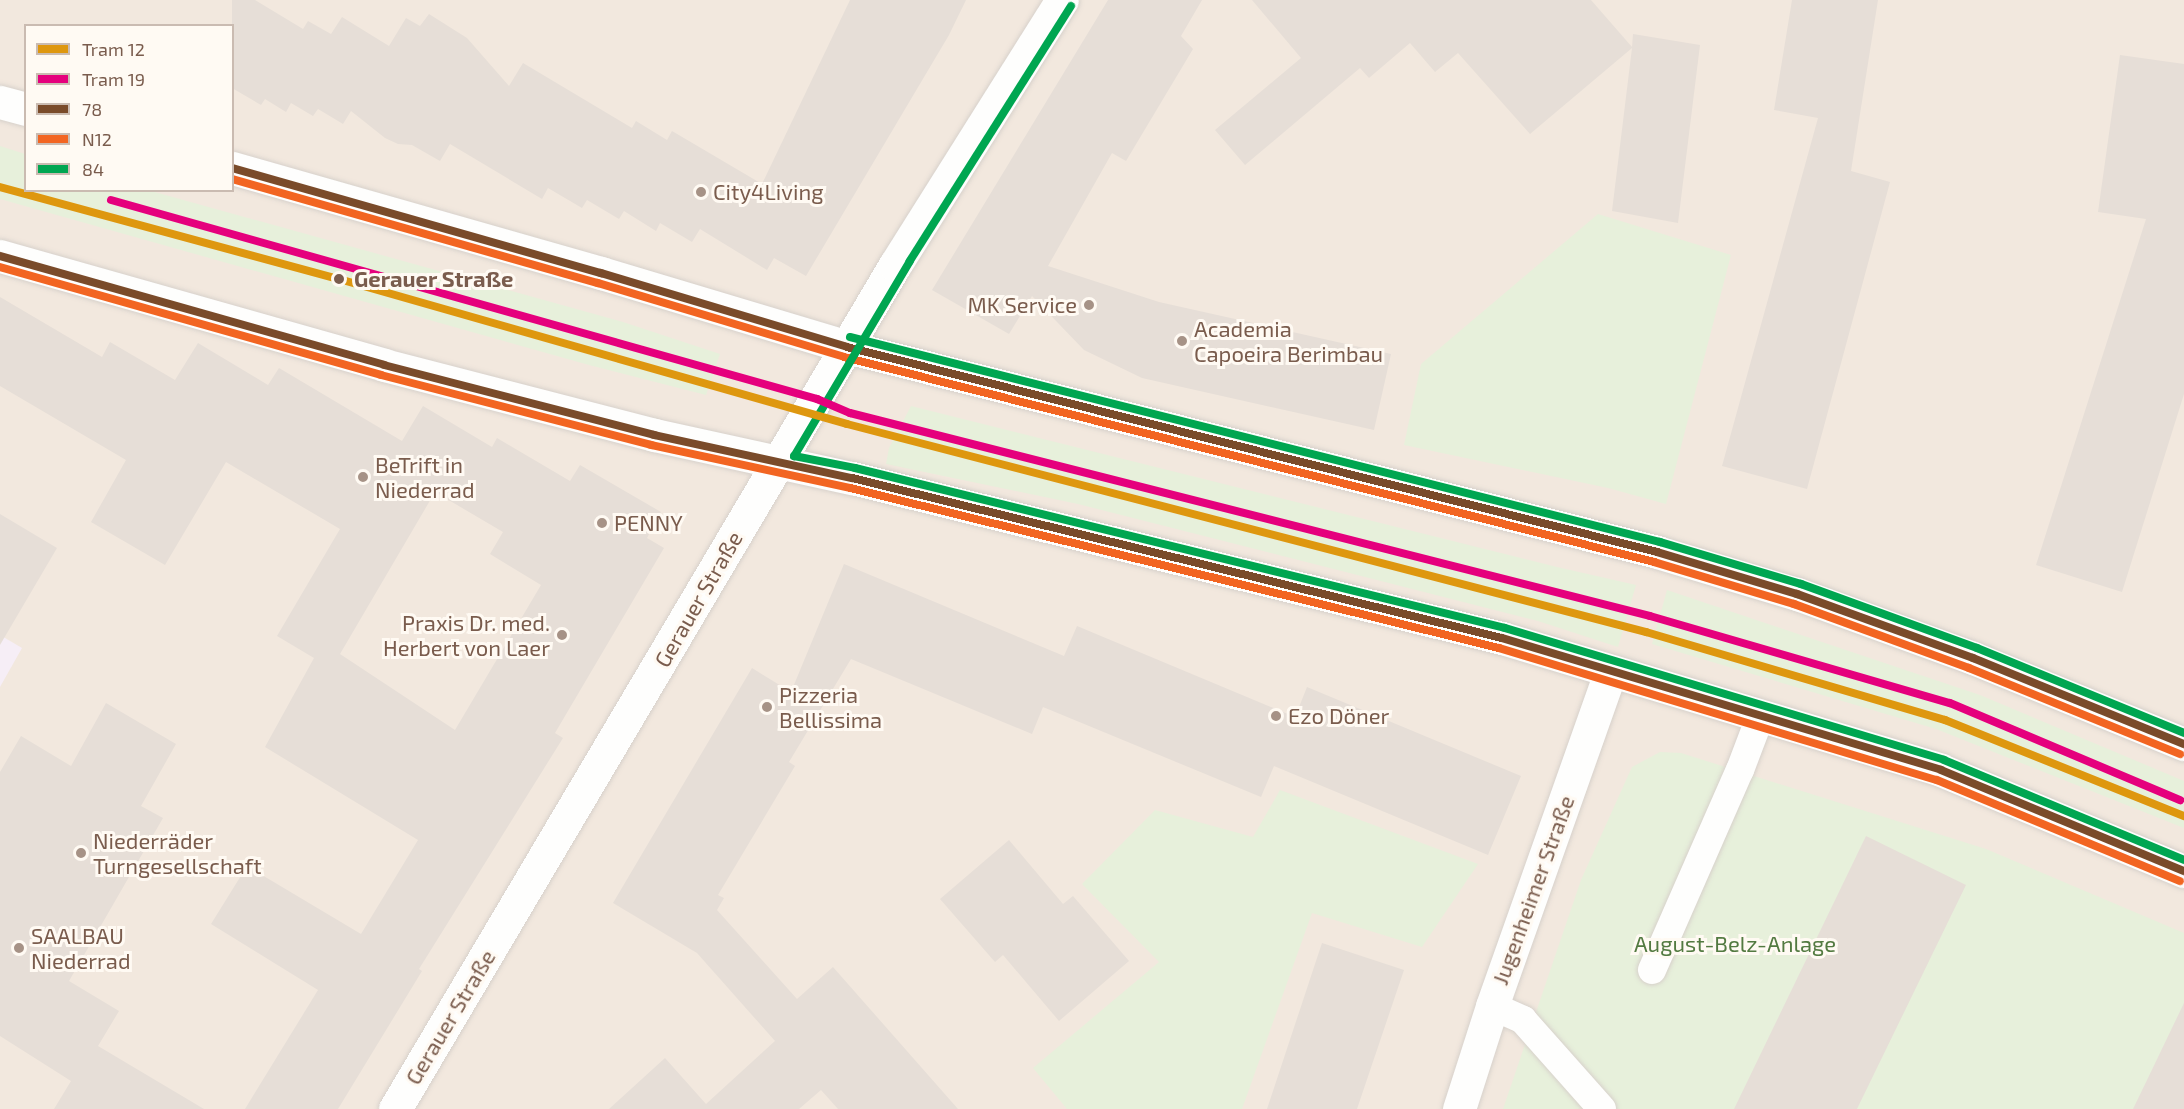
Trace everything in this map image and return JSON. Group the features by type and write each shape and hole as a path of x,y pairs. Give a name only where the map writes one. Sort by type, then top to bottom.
{"main road":[{"name":"Gerauer Straße","path":"395,1109 901,256 1062,0"},
{"path":"0,102 24,108"},
{"path":"234,169 602,273 847,347 1657,552 1797,594 1973,658 2184,744"},
{"path":"0,256 384,365 654,435 852,478 1491,636 1941,770 2184,871"},
{"name":"Jugenheimer Straße","path":"1459,1109 1492,1006 1610,673"}],"lane":[{"path":"1652,970 1761,717"},
{"path":"1492,1006 1523,1020 1602,1109"}],"shaded area":[{"path":"0,0 2184,0 2184,1109 0,1109"},
{"path":"0,635 22,648 0,687"}],"green space":[{"path":"0,146 24,154 24,192 155,192 623,322 720,354 706,395 589,365 0,199"},
{"path":"1598,214 1731,255 1666,504 1608,488 1404,445 1421,364"},
{"path":"911,406 1636,585 1618,647 1538,621 1078,504 886,464 889,448"},
{"path":"1667,590 1980,695 2184,781 2184,828 1936,729 1652,644"},
{"name":"August-Belz-Anlage","path":"1660,752 1681,753 1986,849 2184,933 2184,1109 1503,1109 1581,880 1632,767"},
{"path":"1280,790 1478,864 1422,947 1312,913 1242,1109 1067,1109 1033,1068 1159,962 1082,884 1155,810 1253,837"}],"building":[{"path":"232,0 255,0 303,29 308,21 331,34 342,17 389,46 406,18 420,26 429,14 467,38 509,86 523,63 632,128 636,121 667,140 672,131 762,184 850,0 966,0 949,35 806,276 774,258 767,270 700,229 692,242 660,223 656,231 624,211 619,219 587,200 582,208 548,188 542,199 450,144 440,161 412,145 398,144 385,138 351,111 343,124 318,109 313,116 291,103 286,112 265,99 261,105 234,89 234,24 232,24"},
{"path":"1108,0 1202,0 1181,36 1193,49 1126,161 1112,153 1048,266 1159,302 1391,354 1374,430 1142,378 1084,350 1032,296 1009,334 932,290"},
{"path":"1252,0 1591,0 1632,47 1633,34 1700,45 1678,223 1612,211 1632,48 1530,134 1458,53 1435,72 1410,43 1369,78 1360,68 1245,165 1215,130 1301,58"},
{"path":"1792,0 1878,0 1851,171 1890,182 1807,489 1722,466 1818,118 1774,110"},
{"path":"2120,55 2184,64 2184,394 2122,592 2036,565 2146,219 2098,212"},
{"path":"0,297 102,357 110,342 175,380 198,343 268,385 279,368 402,441 423,406 492,447 497,438 570,481 580,465 661,512 647,538 664,548 555,733 563,738 419,969 422,971 338,1109 245,1109 318,990 211,924 247,866 361,934 418,840 265,747 314,658 277,636 340,529 226,462 165,565 91,522 126,460 0,386","holes":["435,492 503,532 490,554 541,585 455,730 340,654"]},
{"path":"0,514 57,548 0,645"},
{"path":"844,564 1064,656 1077,626 1295,717 1307,687 1521,776 1488,855 1274,766 1261,797 1043,707 1032,734 851,659 789,762 795,766 718,895 724,898 717,910 797,999 833,967 958,1109 838,1109 821,1090 799,1109 609,1109 665,1058 706,1104 775,1041 697,953 613,903 752,668 791,692"},
{"path":"106,703 176,744 141,806 163,818 69,981 119,1011 98,1046 204,1109 54,1109 71,1081 0,1036 0,772 21,736 71,766"},
{"path":"1866,836 1966,885 1857,1109 1734,1109"},
{"path":"1009,840 1063,904 1073,896 1129,961 1059,1021 1003,955 995,962 940,899"},
{"path":"1322,943 1404,970 1357,1109 1267,1109"},
{"path":"2184,1003 2184,1109 2133,1109 2148,1078"}],"tram line":[{"name":"12","path":"0,187 339,279 847,424 1646,632 1945,720 2184,816"},
{"name":"19","path":"111,200 817,399 850,413 1650,616 1950,703 2180,800"}],"transit line":[{"name":"84","path":"1071,6 910,261 794,456 855,468 1505,628 1944,760 2184,860"},
{"name":"78","path":"234,169 601,273 847,347 1657,552 1797,594 1973,658 2184,744"},
{"name":"N12","path":"234,180 598,283 844,357 1654,562 1794,604 1969,668 2180,754"},
{"name":"78","path":"0,256 384,365 654,435 852,478 1502,638 1941,770 2184,871"},
{"name":"N12","path":"0,267 381,375 651,445 850,488 1499,648 1937,780 2180,881"},
{"name":"84","path":"850,337 1660,542 1801,584 1977,648 2184,733"}],"place":[{"name":"City4Living","path":"701,192"},
{"name":"Gerauer Straße","path":"339,279"},
{"name":"MK Service","path":"1089,305"},
{"name":"Academia Capoeira Berimbau","path":"1182,341"},
{"name":"BeTrift in Niederrad","path":"363,477"},
{"name":"PENNY","path":"602,523"},
{"name":"Praxis Dr. med. Herbert von Laer","path":"562,635"},
{"name":"Pizzeria Bellissima","path":"767,707"},
{"name":"Ezo Döner","path":"1276,716"},
{"name":"Niederräder Turngesellschaft","path":"81,853"},
{"name":"SAALBAU Niederrad","path":"19,948"}]}
